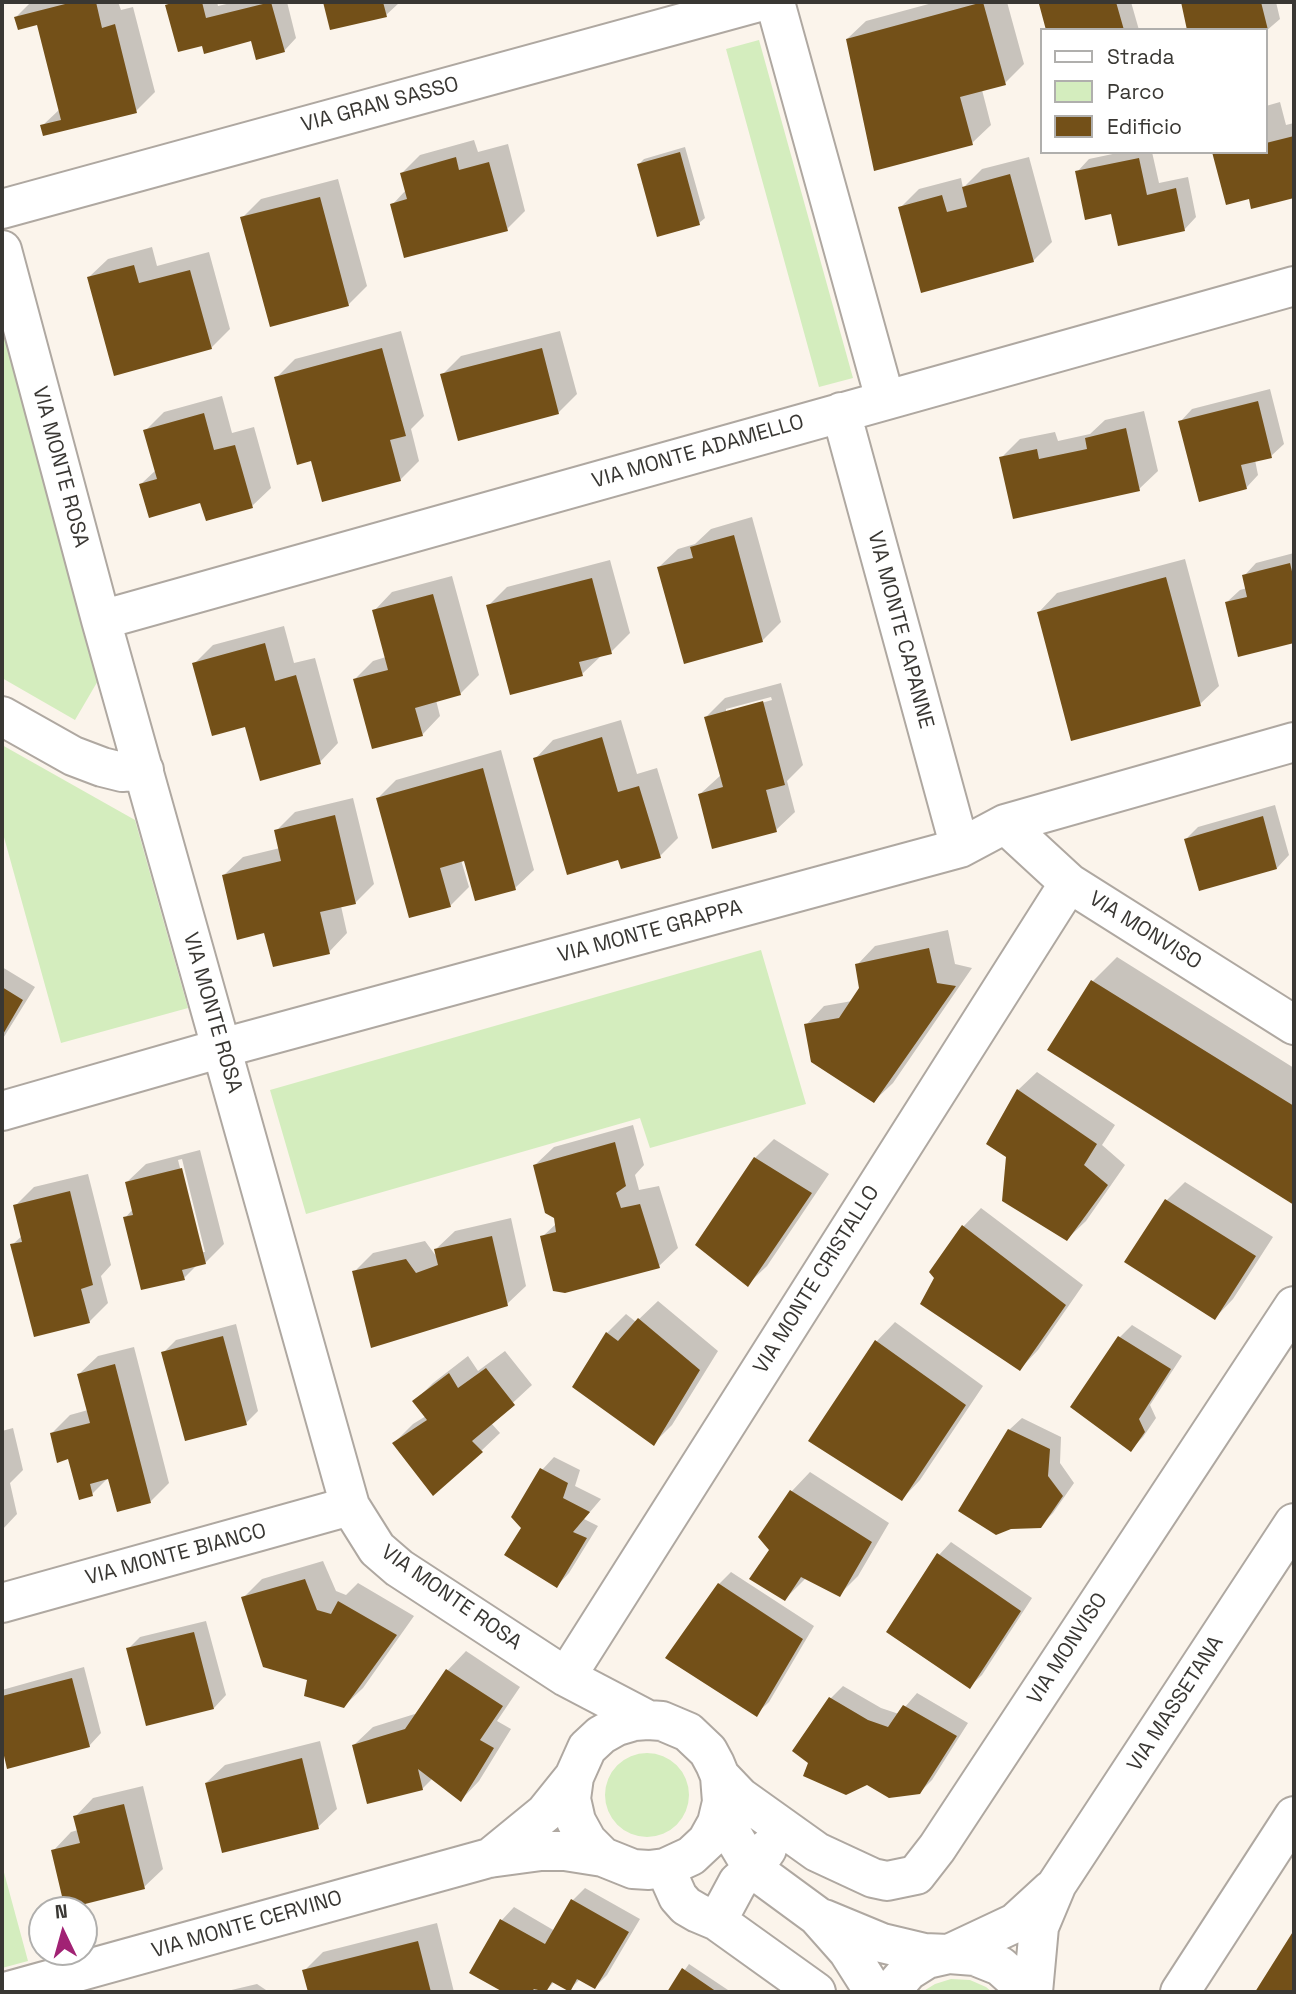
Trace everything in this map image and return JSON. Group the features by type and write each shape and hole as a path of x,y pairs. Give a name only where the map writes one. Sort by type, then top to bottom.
{"street":[{"path":"775,2 885,400"},
{"name":"VIA GRAN SASSO","path":"2,209 738,5"},
{"name":"VIA MONTE ROSA","path":"2,250 101,620 350,1506 372,1542 399,1568 566,1677 648,1720"},
{"name":"VIA MONTE ADAMELLO","path":"101,620 1294,286"},
{"name":"VIA MONTE CAPANNE","path":"841,412 960,848"},
{"path":"2,716 73,756 102,767 122,772 145,770"},
{"name":"VIA MONTE GRAPPA","path":"2,1111 222,1048 960,848 1005,824 1294,741"},
{"name":"VIA MONVISO","path":"1005,824 1069,883 1294,1025"},
{"name":"VIA MONTE CRISTALLO","path":"566,1677 1069,883"},
{"name":"VIA MONVISO","path":"721,1789 740,1797 817,1852 873,1878 887,1881 916,1875 937,1849 1294,1306"},
{"name":"VIA MONTE BIANCO","path":"2,1603 350,1506"},
{"name":"VIA MASSETANA","path":"1033,1992 1039,1927 1057,1884 1294,1523"},
{"path":"566,1677 581,1763 571,1799 576,1821 587,1841 603,1857"},
{"name":"VIA MONTE ROSA","path":"581,1763 601,1735 634,1721 662,1721 688,1732 708,1751 732,1834 753,1869 817,1916 848,1951 874,1992"},
{"name":"VIA MONTE CERVINO","path":"489,1858 545,1813 581,1763"},
{"path":"721,1789 717,1823 707,1841 678,1862 678,1897 698,1913 717,1921 816,1992"},
{"path":"1180,1992 1294,1816"},
{"path":"717,1921 738,1882 753,1869 771,1844 789,1834"},
{"name":"VIA MONTE CERVINO","path":"5,1992 489,1858 553,1851 603,1857"},
{"name":"VIA MONTE ROSA","path":"603,1857 633,1869 678,1862 753,1869"},
{"name":"VIA MASSETANA","path":"890,1992 908,1971 927,1959 949,1954 1014,1923 1057,1884"},
{"name":"VIA MONTE ROSA","path":"817,1916 882,1943 924,1953 949,1954"},
{"name":"VIA MASSETANA","path":"949,1954 975,1956 1000,1966 1019,1983 1024,1992"}],"green space":[{"path":"759,40 853,378 819,387 726,49"},
{"path":"2,328 99,679 75,720 2,678"},
{"path":"2,745 135,820 188,1008 61,1043 2,830"},
{"path":"761,950 806,1104 650,1148 640,1118 306,1214 270,1090"},
{"path":"647,1753 663,1756 682,1772 689,1795 686,1811 670,1830 647,1837 631,1834 612,1818 605,1795 608,1779 624,1760"},
{"path":"2,1865 28,1961 2,1968"},
{"path":"951,1979 970,1980 992,1992 922,1992"}],"building":[{"path":"73,2 96,2 102,28 115,24 137,113 43,136 40,125 61,120 37,25 18,30 14,17"},
{"path":"176,2 202,2 206,18 271,2 285,52 256,60 251,41 204,54 202,46 178,52 165,5"},
{"path":"323,2 383,2 387,17 330,30"},
{"path":"983,2 1006,85 960,97 973,145 874,171 846,39"},
{"path":"1116,2 1123,28 1045,28 1039,4"},
{"path":"1181,2 1261,2 1268,28 1187,28"},
{"path":"1294,136 1294,198 1251,209 1249,199 1226,205 1213,154 1268,154 1268,142"},
{"path":"680,152 700,225 657,237 637,164"},
{"path":"456,157 459,170 489,162 508,231 404,258 390,204 407,199 400,173"},
{"path":"1139,158 1147,195 1176,188 1185,231 1118,246 1111,214 1085,220 1075,171"},
{"path":"1010,174 1034,262 921,293 898,207 942,195 947,212 967,207 962,187"},
{"path":"320,197 349,306 270,327 240,217"},
{"path":"134,265 139,283 190,270 212,349 114,376 87,277"},
{"path":"382,348 406,436 390,440 401,481 322,502 311,461 297,465 274,377"},
{"path":"542,348 559,414 458,441 440,374"},
{"path":"1258,401 1272,458 1241,465 1247,489 1199,502 1178,421"},
{"path":"204,413 214,450 235,445 253,508 206,521 200,503 149,518 139,484 157,479 143,430"},
{"path":"1126,428 1140,491 1013,519 999,457 1037,449 1039,459 1087,449 1085,438"},
{"path":"734,535 763,642 684,664 657,567 693,558 690,547"},
{"path":"1290,563 1294,580 1294,643 1238,657 1225,602 1247,597 1242,575"},
{"path":"1166,577 1201,706 1071,741 1037,612"},
{"path":"592,578 612,654 579,662 583,676 510,695 486,605"},
{"path":"433,594 461,695 415,708 423,736 372,749 353,679 388,670 372,610"},
{"path":"265,643 275,681 296,675 321,764 260,781 245,727 212,736 192,663"},
{"path":"763,701 785,785 766,790 777,832 712,849 698,794 723,787 704,717"},
{"path":"602,737 618,792 639,786 661,858 621,869 618,860 567,875 533,758"},
{"path":"483,768 516,890 475,901 464,861 440,868 451,907 409,918 376,798"},
{"path":"335,815 356,904 320,912 330,954 273,967 264,933 237,940 222,875 281,861 274,830"},
{"path":"1263,816 1277,869 1199,891 1184,839"},
{"path":"929,948 937,983 956,986 874,1103 811,1062 804,1024 839,1018 859,988 855,964"},
{"path":"1091,980 1294,1106 1294,1205 1047,1050"},
{"path":"2,987 23,1000 2,1036"},
{"path":"1017,1089 1097,1144 1084,1165 1108,1185 1067,1241 1002,1201 1006,1157 986,1144"},
{"path":"615,1142 626,1186 616,1193 621,1208 640,1204 660,1268 565,1293 553,1291 540,1236 556,1232 554,1218 545,1213 533,1165"},
{"path":"754,1157 812,1193 748,1287 695,1245"},
{"path":"182,1168 206,1264 182,1270 185,1280 141,1290 123,1217 133,1215 125,1182"},
{"path":"70,1191 93,1285 81,1289 90,1323 34,1337 10,1244 22,1242 13,1205"},
{"path":"1165,1199 1256,1256 1215,1320 1124,1262"},
{"path":"962,1225 1066,1305 1020,1371 920,1304 934,1278 929,1272"},
{"path":"492,1236 508,1306 371,1348 352,1271 406,1259 416,1273 438,1265 434,1249"},
{"path":"638,1318 700,1370 654,1446 572,1387 606,1332 618,1341"},
{"path":"223,1336 247,1425 185,1441 161,1352"},
{"path":"1118,1336 1171,1369 1139,1419 1145,1432 1131,1452 1070,1407"},
{"path":"875,1340 966,1405 902,1501 808,1441"},
{"path":"115,1364 151,1503 117,1512 108,1479 90,1484 93,1496 79,1500 68,1459 57,1463 50,1433 90,1423 77,1374"},
{"path":"486,1368 515,1405 472,1441 483,1452 433,1496 392,1443 427,1420 412,1401 449,1373 458,1388"},
{"path":"1008,1429 1050,1449 1048,1476 1063,1496 1041,1528 1011,1529 996,1535 958,1511"},
{"path":"540,1468 568,1483 563,1498 590,1512 573,1532 587,1538 557,1588 504,1555 521,1528 511,1517"},
{"path":"790,1490 872,1542 840,1597 801,1577 785,1601 749,1579 769,1550 758,1537"},
{"path":"937,1553 1021,1611 970,1689 886,1632"},
{"path":"305,1579 317,1610 331,1614 338,1601 397,1635 344,1708 304,1696 307,1680 263,1667 241,1597"},
{"path":"718,1583 803,1639 757,1717 665,1658"},
{"path":"194,1632 214,1709 146,1726 126,1648"},
{"path":"446,1669 503,1706 480,1740 494,1748 461,1802 418,1769 423,1790 367,1804 352,1745 405,1729"},
{"path":"72,1678 90,1747 7,1769 2,1747 2,1696"},
{"path":"829,1697 868,1720 888,1727 903,1705 957,1736 920,1794 889,1798 867,1785 846,1795 803,1776 808,1763 792,1751"},
{"path":"302,1758 319,1829 222,1853 205,1783"},
{"path":"124,1804 145,1889 98,1901 98,1896 62,1896 51,1850 80,1843 73,1816"},
{"path":"571,1899 629,1932 595,1989 577,1979 570,1992 552,1982 546,1992 534,1989 531,1992 503,1992 469,1973 500,1919 545,1944"},
{"path":"1294,1930 1294,1992 1255,1992"},
{"path":"418,1941 431,1992 308,1992 302,1970"},
{"path":"682,1968 717,1992 667,1992"}]}
